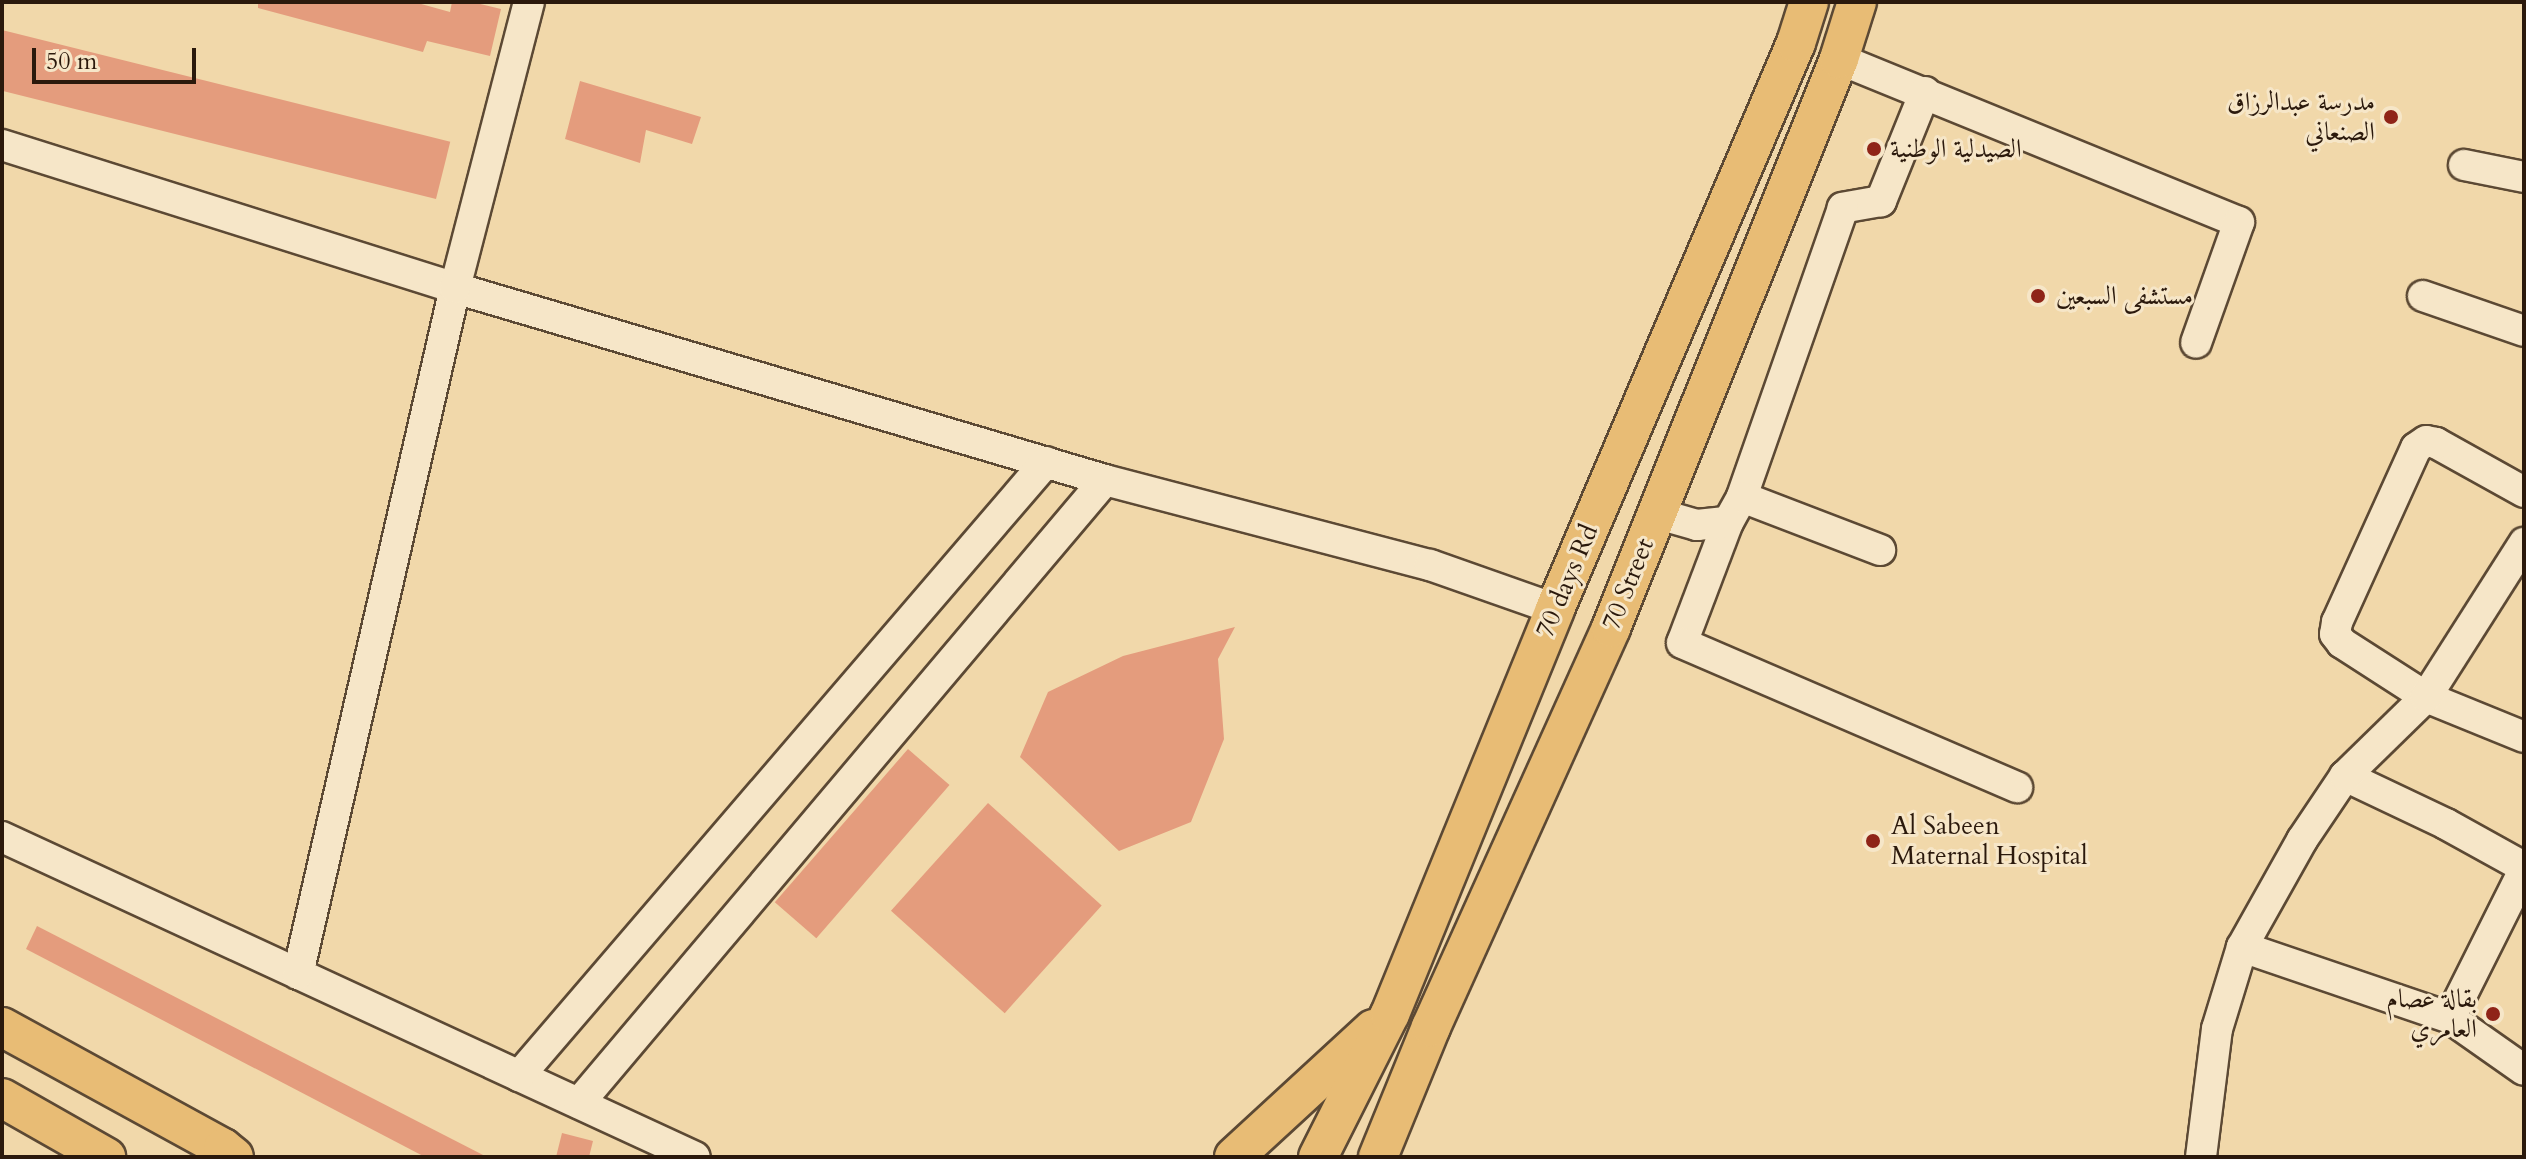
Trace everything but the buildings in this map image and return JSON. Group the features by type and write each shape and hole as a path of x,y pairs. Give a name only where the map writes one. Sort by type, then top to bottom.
{"main road":[{"name":"70 days Rd","path":"1318,1157 1390,1014 1555,609 1790,57 1809,2"},
{"name":"70 Street","path":"1378,1157 1431,1027 1611,628 1839,59 1857,2"},
{"path":"1234,1157 1390,1014"},
{"path":"2,1027 237,1154"},
{"path":"2,1098 106,1157"}],"street":[{"path":"298,974 455,288 529,2"},
{"path":"1839,59 2239,222 2196,343"},
{"path":"1925,92 1881,201 1843,208 1735,510 1682,643 2017,787"},
{"path":"2,145 455,288 1105,480 1430,565 1555,609"},
{"path":"2464,165 2524,177"},
{"path":"2423,296 2524,331"},
{"path":"2524,492 2436,443 2426,441 2416,448 2337,622 2335,634 2342,643 2426,697 2524,737"},
{"path":"519,1076 1046,462"},
{"path":"579,1103 1105,480"},
{"path":"1655,513 1697,525 1735,510 1880,550"},
{"path":"2201,1157 2217,1029 2242,947 2302,840 2345,776 2426,697 2524,543"},
{"path":"2345,776 2446,824 2524,869 2450,1018"},
{"path":"2,837 695,1157"},
{"path":"2242,947 2450,1018 2524,1070"}],"place":[{"name":"مدرسة عبدالرزاق الصنعاني","path":"2391,117"},
{"name":"الصيدلية الوطنية","path":"1874,149"},
{"name":"مستشفى السبعين","path":"2038,296"},
{"name":"Al Sabeen Maternal Hospital","path":"1873,841"},
{"name":"بقالة عصام العامري","path":"2493,1014"}]}
